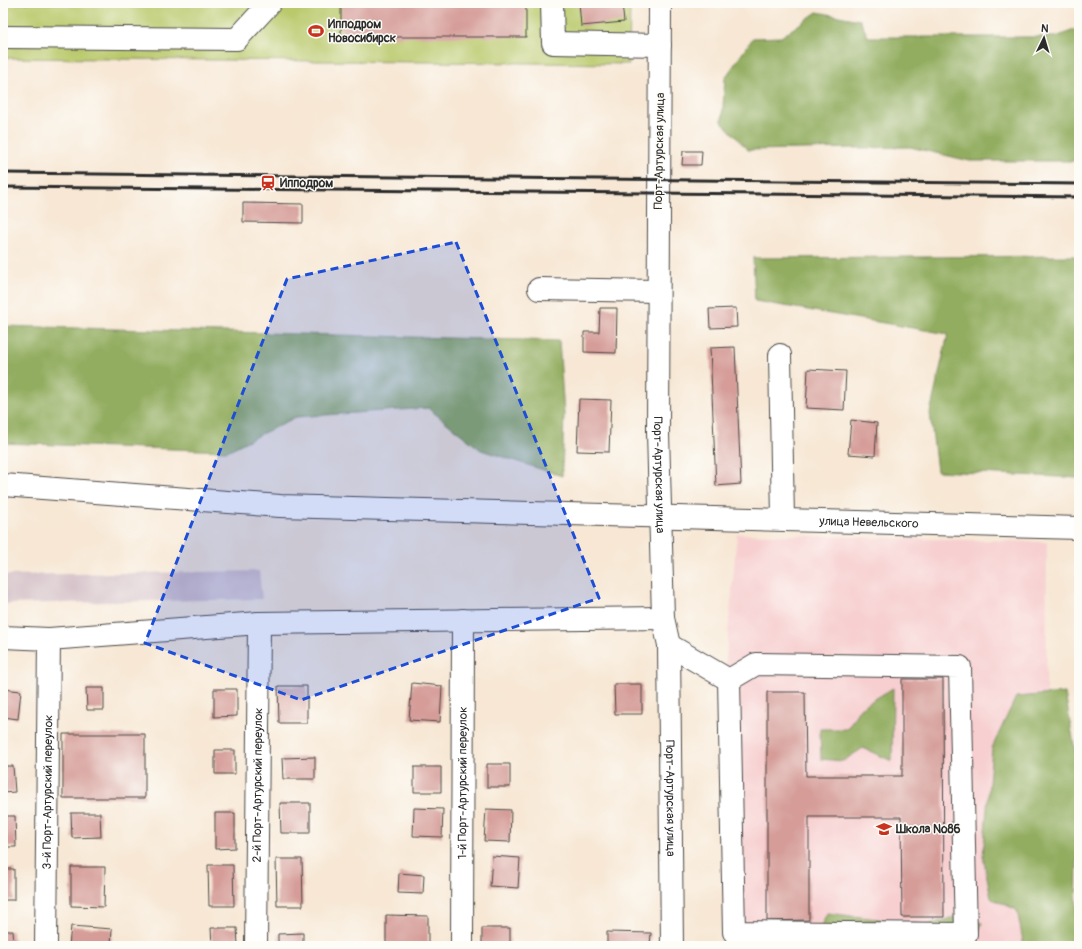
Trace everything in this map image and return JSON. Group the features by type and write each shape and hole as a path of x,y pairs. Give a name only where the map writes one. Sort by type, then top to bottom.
{"street":[{"path":"3,37 237,39 270,3"},
{"path":"552,3 553,43 660,45"},
{"name":"Порт-Артурская улица","path":"660,3 657,291 660,515 664,618 669,645 672,946"},
{"path":"539,289 657,291"},
{"path":"780,356 783,519"},
{"name":"улица Невельского","path":"3,485 280,506 660,515 1079,528"},
{"path":"3,637 49,639 260,623 664,618"},
{"name":"1-й Порт-Артурский переулок","path":"462,946 463,620"},
{"name":"2-й Порт-Артурский переулок","path":"256,946 260,623"},
{"name":"3-й Порт-Артурский переулок","path":"46,946 49,639"},
{"path":"669,645 729,680"},
{"path":"756,664 960,667 966,934 734,932 729,680 756,664"}],"highlighted area":[{"path":"456,242 599,598 301,700 145,643 287,279"}],"shaded area":[{"name":"Школа №86","path":"737,534 1047,542 1045,946 724,946 721,712"},
{"path":"259,571 262,599 3,604 3,575"}],"green space":[{"name":"Ипподром Новосибирск","path":"3,3 630,3 629,64 3,58"},
{"path":"817,12 860,20 868,37 1056,37 1079,28 1079,161 970,161 910,147 748,150 722,122 725,78 753,38 781,37"},
{"path":"1079,256 1079,478 937,471 930,413 948,334 755,301 753,258"},
{"path":"3,326 559,341 564,414 562,476 481,450 428,408 296,417 227,451 3,443"},
{"path":"893,688 892,761 863,748 843,761 821,759 820,729 847,729 860,708"},
{"path":"1065,693 1078,767 1076,946 1024,946 1017,910 991,898 983,856 992,748 1016,697"},
{"path":"827,913 927,925 955,917 982,923 975,944 968,946 812,946"},
{"path":"741,928 787,938 789,946 725,946"}],"building":[{"path":"341,3 526,3 526,37 341,37"},
{"path":"579,3 622,3 624,22 581,26"},
{"path":"683,151 702,151 701,165 682,165"},
{"path":"243,203 303,204 303,223 243,222"},
{"path":"600,308 617,308 616,353 584,352 584,332 599,332"},
{"path":"736,308 737,327 710,328 709,309"},
{"path":"735,347 741,484 716,486 710,348"},
{"path":"808,369 846,371 844,410 806,408"},
{"path":"579,399 611,400 609,452 577,451"},
{"path":"851,420 877,423 875,456 848,454"},
{"path":"902,679 943,679 944,917 902,917 901,817 809,817 809,920 767,921 767,692 805,692 806,776 902,776"},
{"path":"412,683 442,686 440,722 409,720"},
{"path":"614,684 642,684 642,714 615,714"},
{"path":"278,686 307,686 307,723 279,723"},
{"path":"86,688 104,688 104,710 87,710"},
{"path":"3,689 21,691 18,719 3,717"},
{"path":"214,689 237,689 237,716 214,717"},
{"path":"63,734 145,734 145,798 63,798"},
{"path":"215,750 235,750 235,774 215,774"},
{"path":"315,757 315,779 283,779 282,758"},
{"path":"487,764 510,764 510,787 487,787"},
{"path":"3,766 13,766 15,792 3,793"},
{"path":"414,767 441,767 441,792 414,792"},
{"path":"280,803 310,803 310,833 281,833"},
{"path":"414,808 443,809 442,837 413,836"},
{"path":"486,809 511,810 510,842 484,841"},
{"path":"71,813 100,813 101,837 72,838"},
{"path":"215,813 235,813 235,848 215,849"},
{"path":"3,816 15,816 16,847 3,847"},
{"path":"492,856 520,858 518,888 490,886"},
{"path":"276,859 302,859 303,906 277,906"},
{"path":"208,865 233,865 234,906 209,906"},
{"path":"71,867 105,867 104,907 71,906"},
{"path":"3,869 14,869 14,900 3,900"},
{"path":"399,873 424,875 423,894 398,893"},
{"path":"386,915 428,916 428,946 386,946"},
{"path":"71,926 112,929 111,946 69,946"},
{"path":"211,928 237,928 238,946 212,946"},
{"path":"482,928 510,928 510,946 482,946"},
{"path":"3,931 13,931 14,946 3,946"},
{"path":"607,932 651,933 650,946 607,946"},
{"path":"303,933 303,946 278,946 278,934"}],"railway":[{"path":"3,173 1079,184"},
{"path":"3,187 1079,197"}],"place":[{"name":"Ипподром Новосибирск","path":"316,31"},
{"name":"Ипподром","path":"268,183"},
{"name":"Школа №86","path":"884,829"}]}
